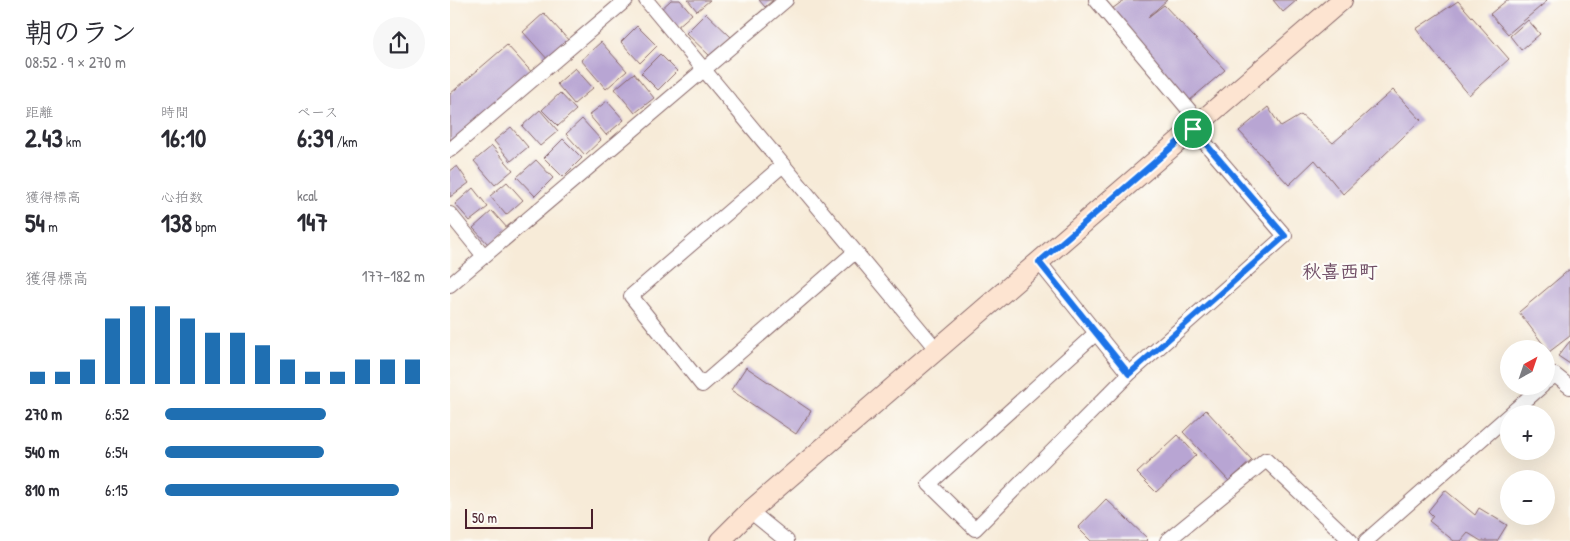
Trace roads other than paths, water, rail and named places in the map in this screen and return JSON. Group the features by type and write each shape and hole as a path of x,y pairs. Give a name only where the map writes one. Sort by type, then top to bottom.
{"street":[{"path":"450,150 626,0"},
{"path":"646,0 936,350"},
{"path":"450,285 786,0"},
{"path":"1096,0 1285,236 1129,374 975,529 929,484 1096,333"},
{"path":"720,541 750,511 1342,0"},
{"path":"783,166 631,296 702,385 855,252"},
{"path":"450,214 484,256"},
{"path":"1039,262 1129,374"},
{"path":"1555,375 1570,388"},
{"path":"1520,405 1532,395"},
{"path":"1366,541 1500,423"},
{"path":"1167,541 1266,460 1351,541"},
{"path":"750,511 787,541"}],"district":[{"name":"秋喜西町","path":"1340,271"}]}
